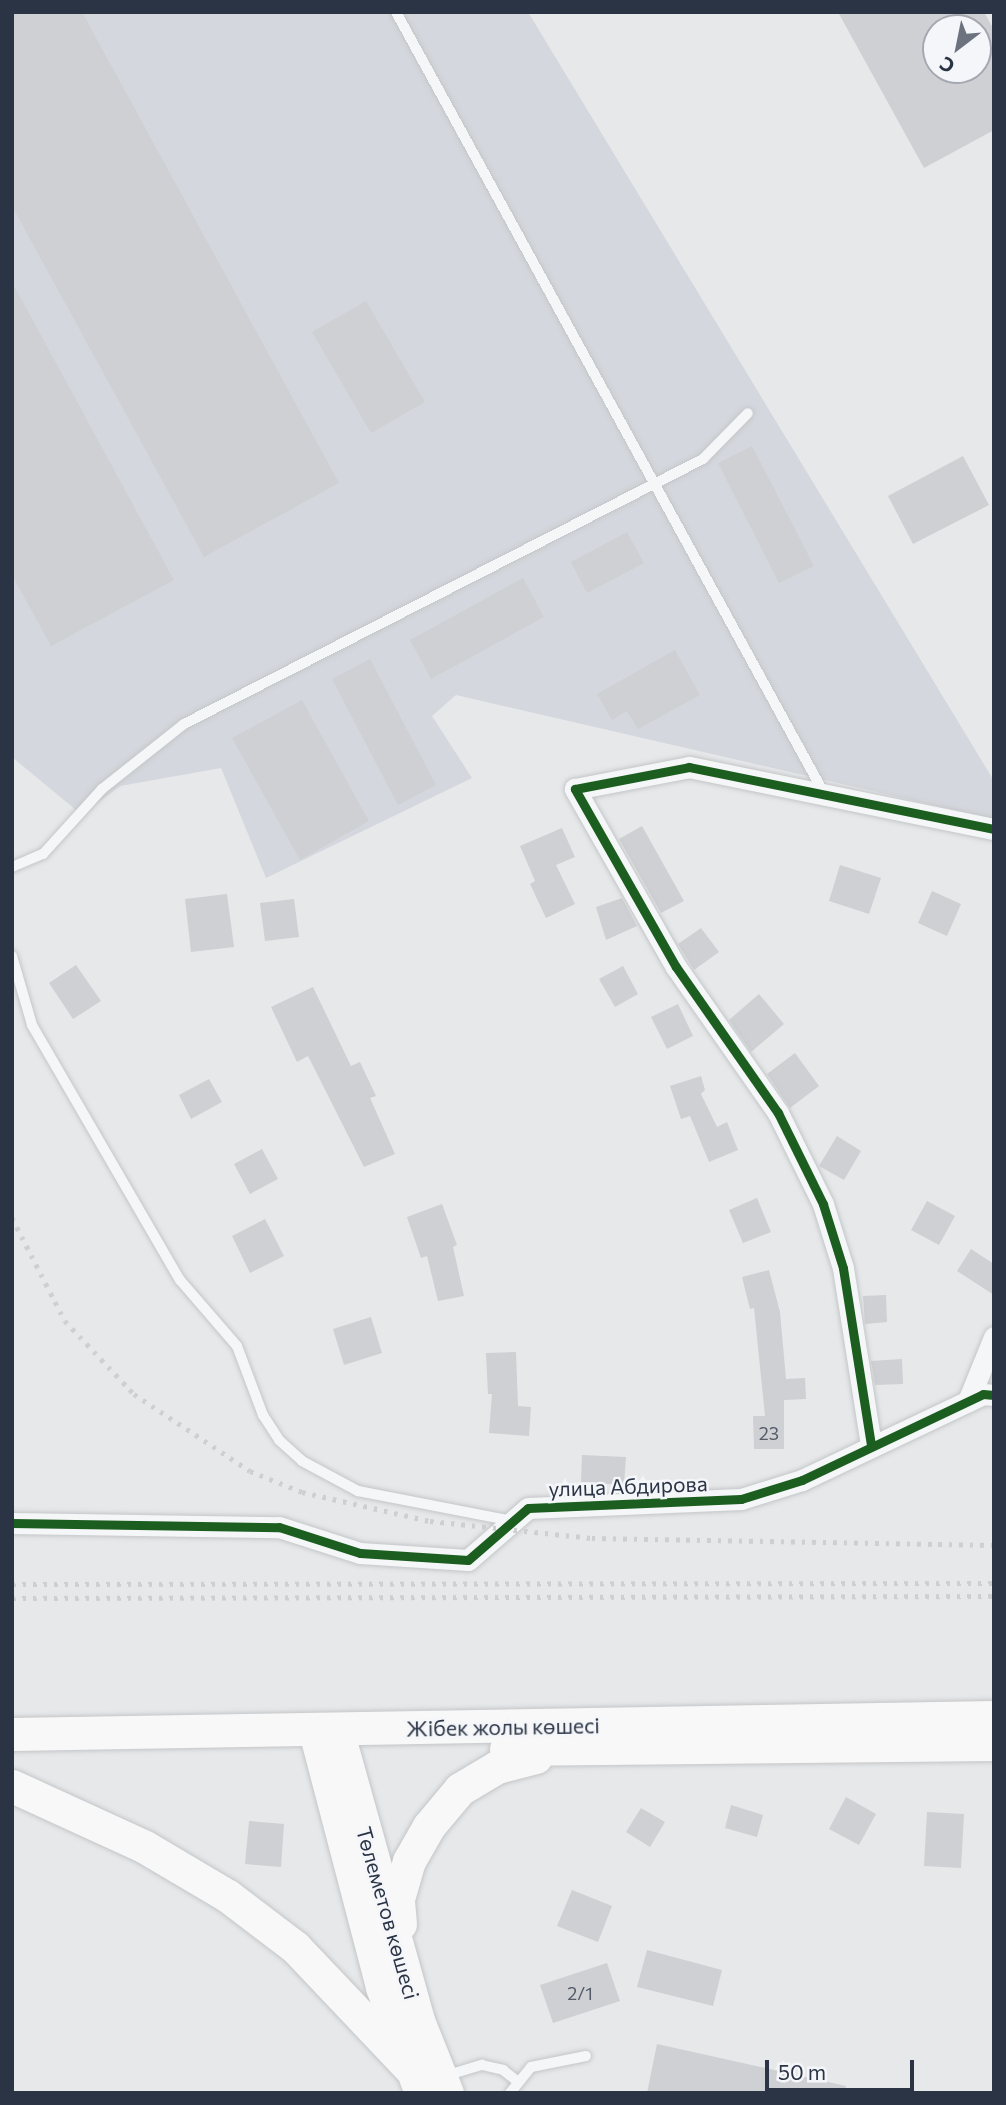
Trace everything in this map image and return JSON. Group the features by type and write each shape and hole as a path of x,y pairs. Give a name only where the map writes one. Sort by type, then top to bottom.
{"main road":[{"name":"Жібек жолы көшесі","path":"12,1734 329,1741 994,1717"},
{"path":"329,1741 382,1987 430,2083"},
{"path":"12,1756 329,1741 573,1749"},
{"name":"Төлеметов көшесі","path":"329,1741 401,1964 430,2083"},
{"name":"Жібек жолы көшесі","path":"573,1749 994,1744"},
{"path":"401,1964 398,1899 409,1861 429,1826 460,1789 497,1767 573,1749"},
{"path":"12,1786 145,1847 228,1896 295,1947 430,2083"}],"street":[{"path":"871,1445 843,1268 822,1204 778,1113 676,967 575,789 689,767 994,829"},
{"path":"968,1401 994,1337"},
{"name":"улица Абдирова","path":"12,1522 279,1527 360,1553 468,1560 527,1508 741,1499 802,1480 968,1401 994,1395"}],"lane":[{"path":"396,12 825,795"},
{"path":"12,867 43,854 102,789 184,724 704,458 748,413"},
{"path":"12,957 32,1025 180,1280 237,1346 263,1415 279,1440 302,1461 358,1492 512,1521"},
{"path":"510,2093 531,2067 586,2056"},
{"path":"430,2083 482,2065 503,2070 517,2081"}],"shaded area":[{"path":"12,12 528,12 994,781 994,819 456,695 432,716 472,778 266,878 221,768 120,786 82,815 12,757"}],"building":[{"path":"12,12 82,12 339,483 204,557 12,206"},
{"path":"838,12 984,12 985,14 922,14 922,84 992,84 992,26 994,130 924,168"},
{"path":"12,282 174,580 51,646 12,575"},
{"path":"366,301 425,402 371,433 312,332"},
{"path":"752,446 814,566 779,583 718,463"},
{"path":"963,456 989,505 913,544 888,496"},
{"path":"627,532 644,563 587,593 571,562"},
{"path":"523,578 544,617 431,679 410,640"},
{"path":"675,650 700,695 638,729 627,711 612,720 597,694"},
{"path":"370,659 436,785 398,805 332,679"},
{"path":"302,700 369,821 300,860 232,738"},
{"path":"642,826 684,901 661,913 619,839"},
{"path":"562,828 575,857 556,865 575,904 546,918 530,884 535,881 520,846"},
{"path":"840,865 881,878 869,914 829,901"},
{"path":"932,891 961,904 947,936 918,923"},
{"path":"227,894 234,947 191,952 185,899"},
{"path":"622,898 637,926 606,940 596,907"},
{"path":"294,899 299,937 265,941 260,903"},
{"path":"701,928 719,952 694,970 678,944"},
{"path":"76,965 101,1001 73,1019 49,983"},
{"path":"623,966 638,994 615,1007 599,979"},
{"path":"313,987 351,1066 360,1062 376,1096 370,1098 395,1154 364,1167 308,1056 297,1062 271,1007"},
{"path":"759,994 784,1024 751,1052 729,1020"},
{"path":"678,1004 693,1036 667,1049 651,1017"},
{"path":"795,1053 819,1086 790,1108 767,1074"},
{"path":"701,1076 705,1090 701,1094 717,1127 727,1122 738,1150 709,1162 690,1116 681,1119 670,1086"},
{"path":"209,1079 222,1102 191,1119 179,1095"},
{"path":"837,1136 861,1151 844,1180 819,1166"},
{"path":"262,1149 278,1179 250,1194 234,1164"},
{"path":"757,1198 771,1232 743,1243 729,1210"},
{"path":"927,1201 955,1216 939,1245 911,1230"},
{"path":"442,1204 457,1245 453,1247 464,1296 438,1301 427,1256 421,1258 407,1217"},
{"path":"265,1219 284,1256 250,1273 232,1236"},
{"path":"971,1249 994,1264 994,1295 957,1271"},
{"path":"769,1270 780,1312 786,1379 805,1378 806,1399 784,1400 784,1449 754,1449 753,1416 765,1416 754,1308 750,1309 742,1277"},
{"path":"886,1295 887,1322 865,1324 863,1296"},
{"path":"371,1317 382,1353 344,1365 333,1329"},
{"path":"516,1352 518,1406 531,1407 529,1436 489,1433 492,1394 488,1394 486,1353"},
{"path":"902,1359 903,1384 875,1385 871,1361"},
{"path":"582,1455 626,1457 624,1485 581,1482"},
{"path":"846,1797 876,1814 859,1845 829,1829"},
{"path":"731,1805 763,1815 757,1837 725,1828"},
{"path":"641,1808 665,1822 650,1847 626,1832"},
{"path":"927,1812 964,1814 961,1868 924,1866"},
{"path":"249,1821 284,1824 281,1867 245,1864"},
{"path":"572,1890 612,1906 598,1942 557,1926"},
{"path":"647,1950 722,1970 713,2006 637,1987"},
{"path":"607,1963 620,2001 553,2023 540,1985"},
{"path":"657,2044 846,2086 845,2093 647,2093"}],"railway":[{"path":"12,1218 65,1321 134,1394 250,1471 302,1492 430,1521 592,1538 994,1545"},
{"path":"12,1584 994,1583"},
{"path":"12,1598 994,1596"}],"cycle path":[{"path":"871,1445 843,1268 823,1204 778,1113 676,967 575,789 689,767 994,829"},
{"path":"12,1523 279,1527 360,1553 468,1560 528,1508 741,1499 802,1480 983,1394 994,1395"}]}
